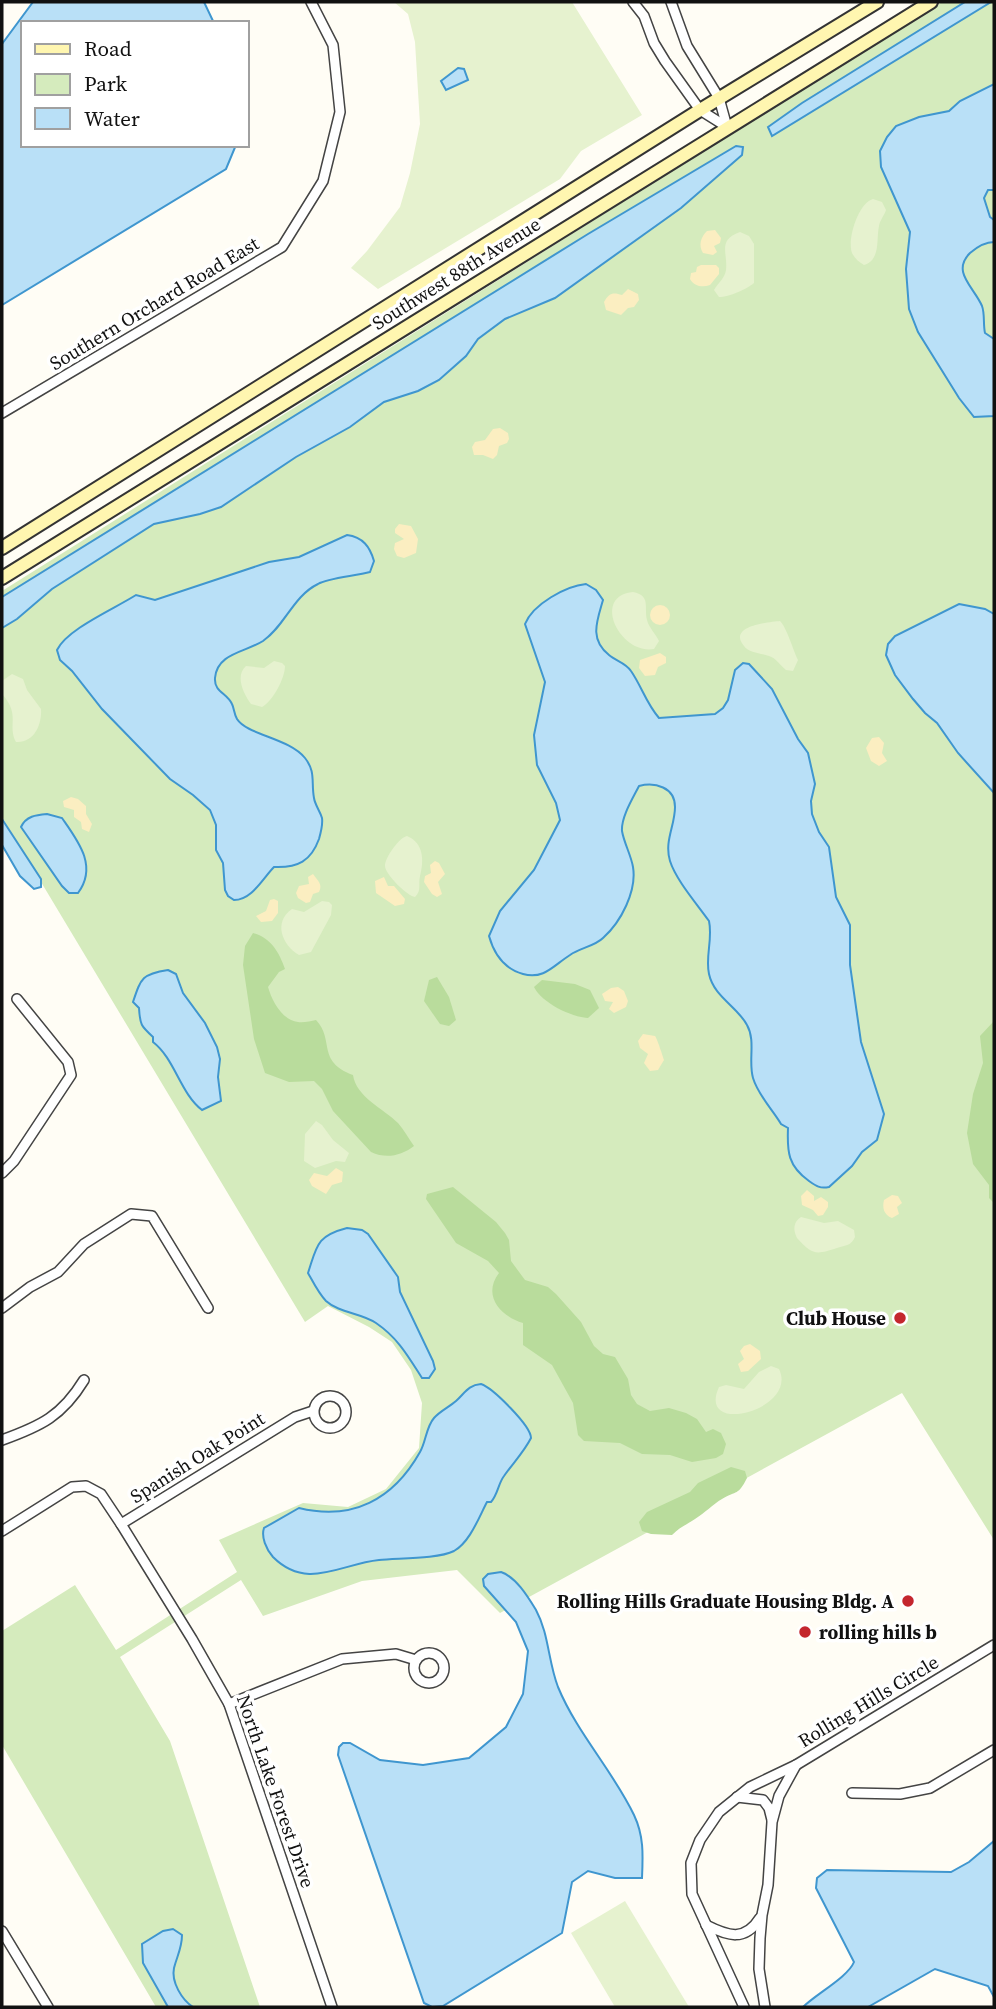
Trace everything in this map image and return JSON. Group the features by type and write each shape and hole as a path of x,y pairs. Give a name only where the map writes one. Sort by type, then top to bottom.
{"main road":[{"name":"Southwest 88th Avenue","path":"2,548 719,98 877,2"},
{"name":"Southwest 88th Avenue","path":"2,578 931,2"}],"street":[{"name":"Southern Orchard Road East","path":"2,413 282,247 323,181 340,112 333,45 311,2"},
{"path":"633,2 644,16 654,43 665,61 700,110 727,127"},
{"path":"671,2 687,46 719,98 727,127"},
{"path":"2,1173 14,1161 71,1075 68,1062 16,999"},
{"path":"2,1308 30,1287 58,1272 83,1244 131,1214 152,1216 208,1308"},
{"path":"2,1440 26,1432 56,1415 71,1401 84,1380"},
{"name":"Spanish Oak Point","path":"2,1531 72,1487 86,1486 101,1494 121,1524 295,1417 313,1411"},
{"name":"North Lake Forest Drive","path":"121,1524 229,1704 332,2007"},
{"name":"Rolling Hills Circle","path":"744,2007 692,1894 691,1863 700,1840 719,1812 750,1787 796,1765 994,1645"},
{"path":"229,1704 342,1659 396,1654 416,1660"},
{"path":"852,1793 900,1794 930,1788 994,1750"},
{"path":"765,2007 759,1969 761,1915 768,1885 772,1822 779,1796 796,1765"},
{"path":"736,1797 763,1800 769,1808 772,1822"},
{"path":"704,1924 722,1933 745,1934 754,1928 761,1915"},
{"path":"2,1931 48,2007"}],"green space":[{"path":"394,2 572,2 642,115 581,151 560,179 378,289 351,268 400,207 420,124 415,42 408,14"},
{"path":"942,2 994,2 994,1540 902,1393 500,1613 457,1570 362,1581 263,1616 241,1580 120,1657 170,1741 260,2007 156,2007 2,1745 2,1631 75,1585 116,1650 237,1572 219,1540 303,1503 348,1507 386,1489 419,1448 422,1403 411,1370 392,1342 328,1306 305,1322 2,817 2,591"},
{"path":"873,199 882,202 886,210 880,224 873,259 864,265 852,253 851,240 858,214"},
{"path":"740,232 749,236 754,244 754,283 728,296 719,297 714,290 725,273 726,243"},
{"path":"633,592 645,599 648,623 659,641 654,649 630,643 621,635 615,624 612,613 614,603 620,596"},
{"path":"780,621 798,660 793,671 786,670 771,657 749,650 740,639 741,634 751,626"},
{"path":"274,661 285,666 278,689 262,707 251,704 241,685 243,670 246,666 264,668"},
{"path":"12,674 23,679 27,690 41,709 36,732 22,742 16,742 11,708 2,694 2,681"},
{"path":"407,836 417,843 422,859 419,890 415,897 397,884 385,866 393,848"},
{"path":"322,901 332,905 331,915 311,952 299,955 284,939 281,927 283,920 292,909 304,912"},
{"path":"253,933 274,946 285,969 279,972 268,987 278,1009 292,1020 316,1020 325,1035 334,1063 353,1075 359,1090 398,1123 414,1146 393,1155 371,1152 333,1111 322,1089 314,1081 289,1082 265,1073 254,1039 243,965 245,946"},
{"path":"437,977 449,997 456,1020 449,1026 440,1024 424,1001 429,980"},
{"path":"542,980 575,984 590,990 599,1008 588,1018 558,1008 543,998 534,987"},
{"path":"994,1021 994,1203 989,1198 989,1185 973,1164 967,1133 973,1094 983,1063 980,1036"},
{"path":"316,1121 349,1153 345,1162 336,1161 315,1168 304,1161 305,1134"},
{"path":"453,1187 496,1222 505,1233 509,1240 511,1261 525,1280 548,1287 581,1322 594,1346 603,1354 615,1357 628,1379 631,1395 637,1404 650,1411 669,1408 697,1419 706,1432 713,1429 721,1433 726,1444 723,1454 716,1458 692,1462 670,1455 642,1454 620,1443 584,1441 578,1435 573,1403 552,1365 523,1345 523,1323 507,1315 496,1304 492,1289 499,1273 488,1261 456,1243 426,1199 427,1194"},
{"path":"801,1217 824,1223 838,1221 854,1230 855,1237 848,1245 815,1252 797,1238 794,1229"},
{"path":"771,1366 779,1369 781,1384 775,1396 763,1406 748,1412 733,1414 721,1411 716,1402 719,1387 726,1385 744,1389 759,1372"},
{"path":"731,1467 745,1471 747,1478 737,1492 719,1501 672,1535 642,1531 639,1522 647,1512 690,1492 698,1483"},
{"path":"625,1901 689,2007 615,2007 571,1933"}],"sand":[{"path":"715,230 721,238 720,243 714,246 717,252 713,255 703,253 700,244 703,236 707,231"},
{"path":"701,265 716,265 719,268 719,274 710,285 698,286 690,279 691,273 696,272"},
{"path":"628,289 638,294 639,300 634,307 628,308 621,315 606,310 604,302 610,295 622,295"},
{"path":"500,428 508,433 509,439 507,443 499,446 497,455 493,459 474,455 472,447 475,442 485,440 493,429"},
{"path":"399,524 411,526 418,539 416,553 404,558 397,556 394,549 395,543 404,539 395,533"},
{"path":"660,605 667,608 670,615 667,622 660,625 653,622 650,615 653,608"},
{"path":"660,653 666,657 666,663 658,667 655,675 645,676 639,668 640,660"},
{"path":"879,737 884,743 882,753 887,761 879,766 871,761 866,748 872,738"},
{"path":"71,797 86,806 86,814 92,824 89,832 82,829 81,822 74,817 74,810 64,807 63,801"},
{"path":"435,861 445,874 438,882 442,894 437,897 424,882 425,876 431,873 430,865"},
{"path":"313,874 320,889 313,894 310,902 306,903 298,898 296,893 299,886 309,884 308,877"},
{"path":"384,877 388,886 394,886 405,899 404,904 395,906 376,893 375,881"},
{"path":"270,900 278,901 278,913 272,921 261,922 256,916 266,911"},
{"path":"618,987 624,991 628,1001 626,1007 614,1013 609,1009 613,1002 605,1001 602,994"},
{"path":"643,1034 655,1036 657,1040 664,1060 658,1070 650,1071 644,1063 648,1054 640,1048 638,1041"},
{"path":"336,1168 343,1172 342,1182 332,1185 326,1194 312,1186 309,1180 314,1173 327,1176"},
{"path":"807,1190 814,1196 814,1201 821,1197 828,1202 823,1215 818,1216 813,1210 802,1205 801,1196"},
{"path":"892,1195 898,1196 902,1203 897,1207 899,1214 892,1218 885,1213 883,1206 884,1200"},
{"path":"750,1344 760,1351 761,1359 748,1371 741,1372 738,1364 744,1359 740,1351"}],"water":[{"path":"33,2 204,2 213,21 21,21 21,147 235,147 226,169 2,305 2,44"},
{"path":"965,2 991,2 772,136 768,127 802,103"},
{"path":"458,68 464,69 468,80 446,90 441,81"},
{"path":"994,84 994,190 988,190 984,198 990,217 994,220 994,242 984,244 970,253 963,267 963,273 982,306 985,333 994,339 994,416 974,417 918,332 909,309 906,269 910,232 881,167 880,151 896,126 919,117 949,111 960,101"},
{"path":"736,146 743,147 742,155 681,208 555,298 505,319 478,339 466,356 439,380 418,391 384,402 350,427 296,457 221,507 154,524 52,589 17,619 2,628 2,597 588,234"},
{"path":"347,535 362,540 368,547 374,561 370,572 328,580 309,589 271,635 256,645 233,654 221,663 217,670 215,683 230,700 236,717 242,724 289,746 305,758 311,768 313,792 322,821 316,847 308,858 290,866 274,867 257,888 234,900 225,890 223,863 216,850 216,825 210,810 170,779 102,709 60,660 57,650 62,642 81,627 136,595 155,600 269,562 299,557"},
{"path":"586,584 596,590 603,600 596,629 599,643 609,655 629,668 659,718 715,714 728,700 735,670 743,663 749,664 772,689 808,753 815,784 811,801 812,814 829,847 836,897 850,925 850,965 861,1042 884,1114 877,1140 829,1187 814,1184 793,1164 788,1144 788,1128 781,1124 753,1078 750,1031 743,1018 712,982 708,968 709,921 682,884 668,854 675,807 668,791 657,786 639,786 628,808 622,831 633,867 633,886 616,924 603,938 537,975 523,974 506,965 491,943 489,936 500,911 534,870 560,820 556,803 537,765 534,735 545,682 525,624 535,610 551,597 569,588"},
{"path":"959,604 985,609 994,614 994,793 958,753 937,723 913,699 895,675 886,655 888,644 895,636"},
{"path":"47,814 62,818 84,854 86,873 78,893 69,893 62,886 21,827 29,818"},
{"path":"2,819 41,879 41,887 34,889 20,876 2,845"},
{"path":"168,970 176,974 183,993 205,1023 220,1059 218,1077 221,1101 202,1110 188,1095 167,1057 153,1042 153,1037 141,1022 139,1008 133,1002 144,979 153,973"},
{"path":"347,1228 362,1230 368,1234 398,1277 400,1292 433,1361 435,1369 429,1378 422,1378 402,1348 384,1329 326,1301 308,1273 319,1243 329,1235"},
{"path":"481,1384 494,1392 510,1408 525,1425 531,1438 460,1547 438,1556 379,1560 311,1574 286,1567 273,1557 265,1543 264,1528 299,1508 318,1511 353,1509 384,1494 409,1469 422,1448 434,1418 470,1388"},
{"path":"501,1572 517,1583 536,1610 544,1628 558,1687 566,1704 634,1815 643,1853 642,1878 615,1878 588,1871 572,1882 562,1933 443,2006 432,2007 424,2003 338,1755 339,1747 343,1743 350,1743 380,1760 423,1765 469,1758 506,1727 523,1694 528,1651 516,1622 484,1586 483,1579 488,1574"},
{"path":"994,1841 994,1997 988,1986 935,1969 868,2007 803,2007 845,1974 854,1962 816,1888 817,1878 827,1870 951,1872 969,1862"},
{"path":"173,1929 182,1935 174,1979 181,1995 193,2007 168,2007 143,1963 142,1944 163,1931"}],"place":[{"name":"Club House","path":"900,1318"},
{"name":"Rolling Hills Graduate Housing Bldg. A","path":"908,1601"},
{"name":"rolling hills b","path":"805,1632"}]}
